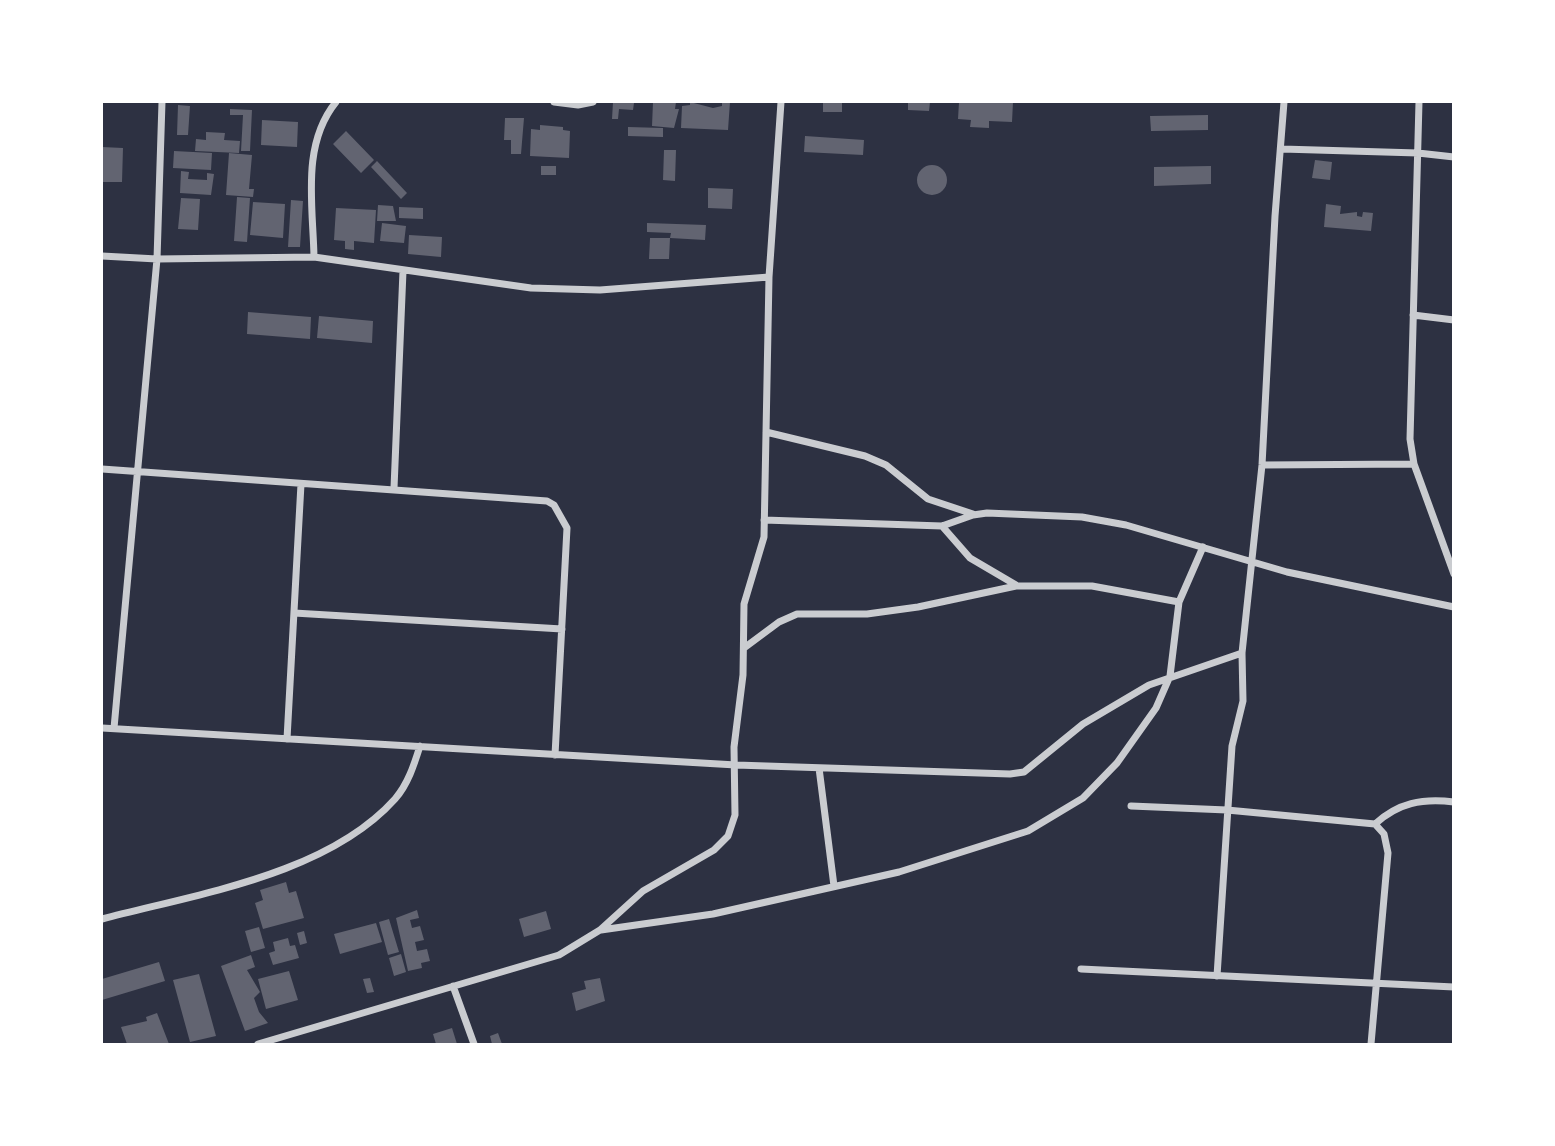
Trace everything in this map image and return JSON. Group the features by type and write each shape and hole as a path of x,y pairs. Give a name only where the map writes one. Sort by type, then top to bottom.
{"street":[{"path":"114,728 135,471 157,259 162,102"},
{"path":"314,257 314,144 323,118 336,102"},
{"path":"554,102 578,105 593,102"},
{"path":"258,1045 559,955 600,930 643,891 714,850 728,836 735,816 734,747 744,648 745,595 764,537 769,277 781,102"},
{"path":"1217,976 1232,746 1243,694 1242,653 1262,465 1284,102"},
{"path":"1419,102 1410,439 1415,464 1454,574"},
{"path":"1282,149 1418,153 1454,158"},
{"path":"102,256 157,259 314,257 531,288 600,290 769,277"},
{"path":"394,488 403,271"},
{"path":"1413,315 1454,320"},
{"path":"766,432 865,456 886,465 928,499 973,514 1082,517 1126,525 1357,589 1454,607"},
{"path":"1262,465 1415,464"},
{"path":"102,469 300,484 394,488 547,501 554,505 567,527 555,755"},
{"path":"286,739 300,484"},
{"path":"764,520 942,526 973,514"},
{"path":"942,526 970,558 1016,586"},
{"path":"600,930 713,914 899,872 1028,831 1083,798 1117,763 1156,708 1170,676 1179,602 1203,547"},
{"path":"744,648 779,622 797,614 867,614 918,607 1016,586 1091,586 1179,602"},
{"path":"293,613 562,629"},
{"path":"102,728 736,765 1001,774 1024,772 1083,724 1149,685 1242,653"},
{"path":"102,919 214,889 328,851 365,826 395,799 407,783 421,746"},
{"path":"819,768 834,886"},
{"path":"1376,824 1392,810 1409,803 1454,802"},
{"path":"1131,806 1227,810 1376,824 1384,834 1388,853 1371,1045"},
{"path":"1082,969 1454,988"},
{"path":"453,986 474,1045"}],"building":[{"path":"613,102 634,103 633,110 619,109 618,119 612,119"},
{"path":"653,102 676,102 675,109 679,109 674,128 652,126"},
{"path":"690,102 713,108 722,106 722,102 730,102 728,130 681,128 682,106 690,105"},
{"path":"823,102 842,102 842,112 823,112"},
{"path":"908,102 930,102 929,111 908,110"},
{"path":"959,102 1013,102 1012,122 989,121 989,128 970,127 971,120 958,119"},
{"path":"178,105 190,106 188,135 177,135"},
{"path":"230,109 252,110 250,151 241,151 243,115 230,115"},
{"path":"1208,115 1208,130 1151,131 1150,116"},
{"path":"505,118 524,118 521,154 511,154 511,140 504,140"},
{"path":"262,120 298,122 297,147 261,145"},
{"path":"540,125 563,127 563,130 570,131 569,158 530,156 531,129 540,130"},
{"path":"628,127 663,128 663,137 628,136"},
{"path":"346,131 374,160 361,173 333,144"},
{"path":"206,132 225,133 224,140 240,141 239,153 195,151 196,139 206,140"},
{"path":"805,136 864,140 863,155 804,152"},
{"path":"102,147 123,148 122,182 102,182"},
{"path":"664,150 676,150 675,181 663,180"},
{"path":"174,151 212,153 211,170 173,168"},
{"path":"229,153 252,155 249,189 254,189 253,197 226,195"},
{"path":"1315,160 1332,162 1330,180 1312,178"},
{"path":"377,161 407,193 401,199 371,167"},
{"path":"932,165 943,169 947,180 943,191 932,195 921,191 917,180 921,169"},
{"path":"541,166 556,166 556,175 541,175"},
{"path":"1211,166 1211,184 1154,186 1154,167"},
{"path":"181,171 189,172 188,179 207,180 207,173 214,174 211,195 180,193"},
{"path":"708,188 733,189 732,209 708,208"},
{"path":"237,197 250,198 247,242 234,241"},
{"path":"181,198 200,199 198,230 178,229"},
{"path":"291,200 303,201 300,247 288,247"},
{"path":"253,202 285,204 283,238 250,235"},
{"path":"1326,204 1341,206 1340,214 1357,212 1357,216 1362,217 1363,212 1373,213 1371,231 1324,227"},
{"path":"378,205 393,206 396,221 377,221"},
{"path":"399,207 423,208 423,219 399,218"},
{"path":"336,208 376,210 374,243 354,241 354,250 345,249 345,241 334,240"},
{"path":"382,223 406,226 404,243 380,241"},
{"path":"647,223 706,225 705,240 670,238 671,233 647,232"},
{"path":"409,235 442,237 441,257 408,254"},
{"path":"650,238 670,238 669,259 649,259"},
{"path":"248,312 311,317 310,339 247,334"},
{"path":"319,316 373,321 372,343 317,338"},
{"path":"286,882 289,893 296,891 304,918 263,929 255,903 263,900 260,890"},
{"path":"417,910 419,918 410,920 412,928 420,926 424,940 415,942 417,951 427,949 430,961 421,963 422,968 408,971 396,918"},
{"path":"546,911 551,929 524,937 519,919"},
{"path":"389,919 399,952 388,955 379,922"},
{"path":"376,923 382,942 340,954 334,934"},
{"path":"259,927 265,948 251,952 245,931"},
{"path":"304,931 307,943 300,945 297,933"},
{"path":"288,938 290,946 295,945 299,958 273,965 269,953 275,951 273,942"},
{"path":"401,954 406,972 394,976 389,958"},
{"path":"251,955 255,967 247,970 260,992 254,998 259,1012 268,1023 245,1031 221,966"},
{"path":"159,962 165,981 102,1000 102,979"},
{"path":"289,971 298,1000 266,1009 258,979"},
{"path":"199,974 216,1036 190,1042 173,980"},
{"path":"370,978 374,992 367,993 363,979"},
{"path":"600,978 605,1001 576,1011 572,993 586,989 584,981"},
{"path":"157,1013 169,1044 127,1044 121,1027 147,1021 146,1017"},
{"path":"452,1028 457,1044 436,1044 433,1034"},
{"path":"498,1033 502,1044 492,1044 490,1036"}]}
